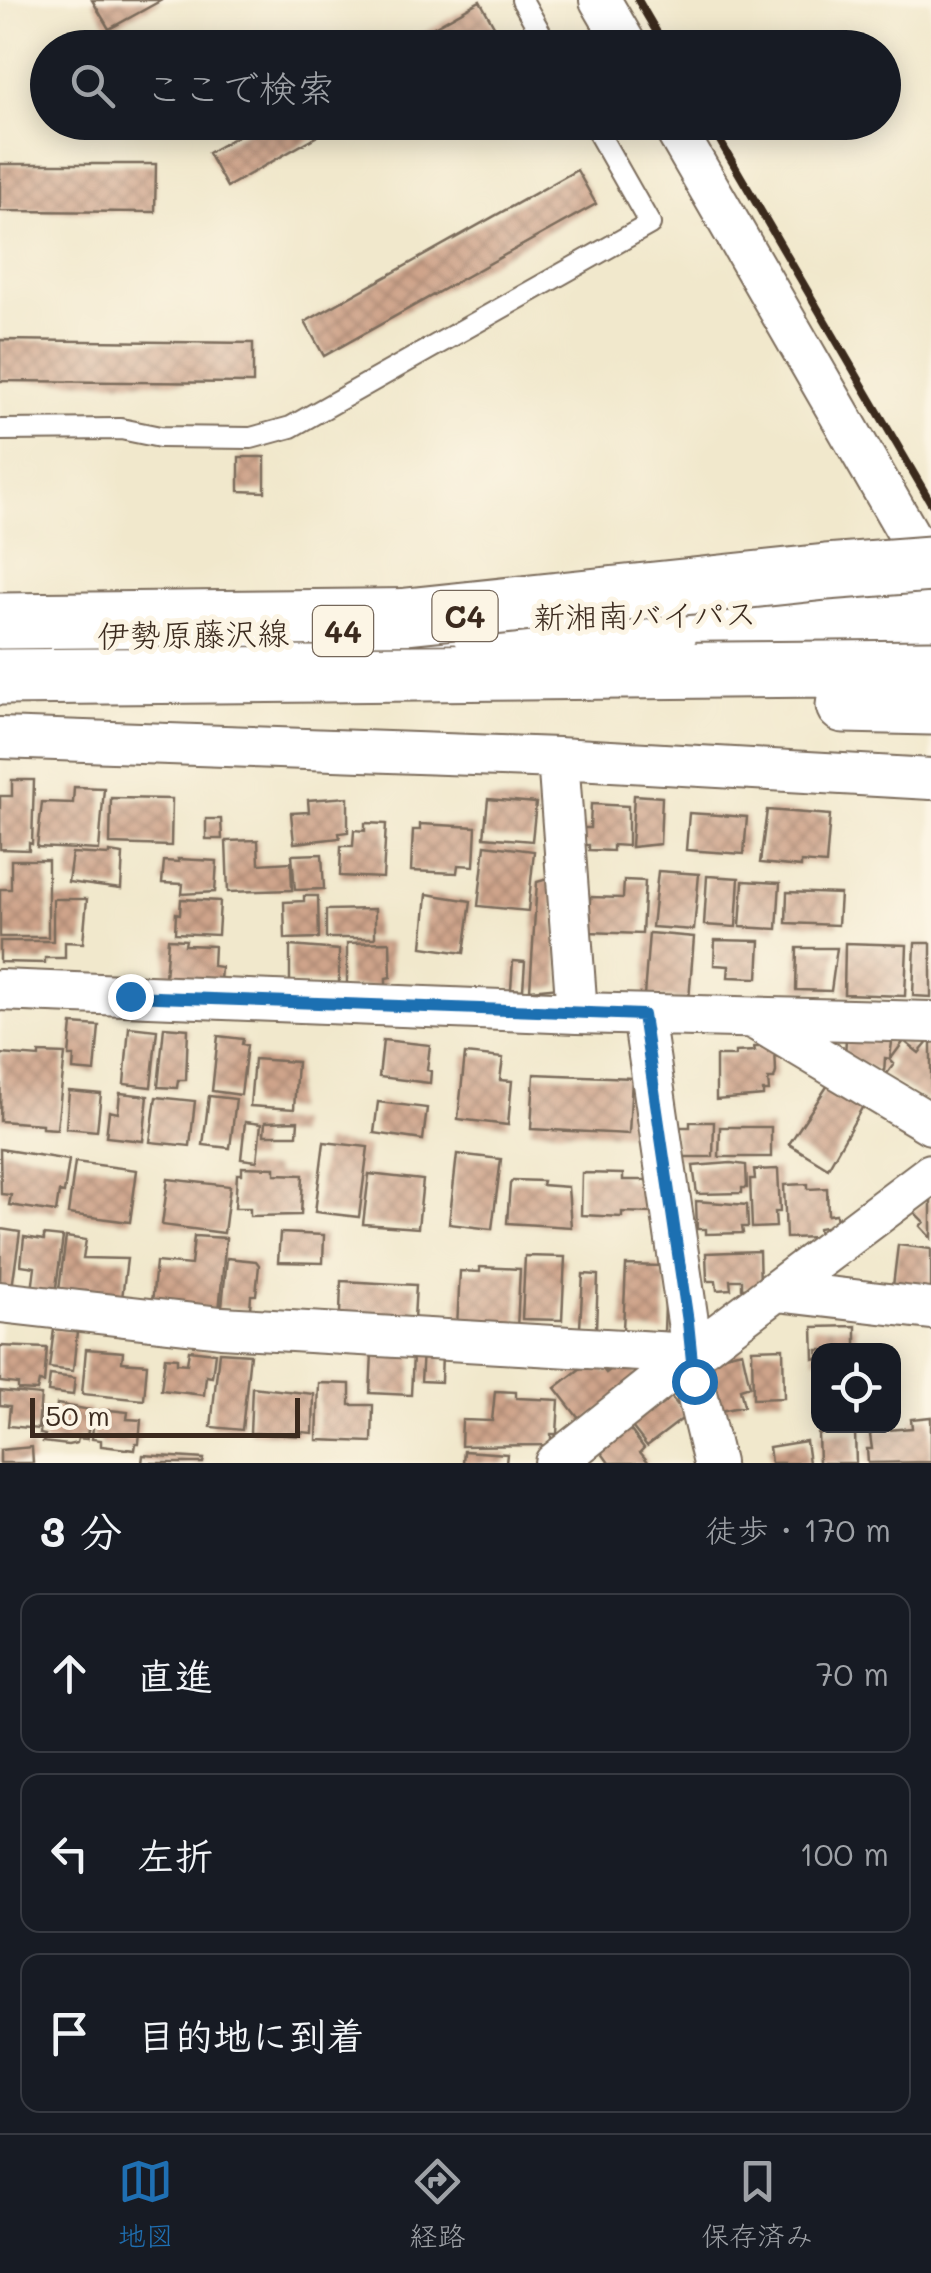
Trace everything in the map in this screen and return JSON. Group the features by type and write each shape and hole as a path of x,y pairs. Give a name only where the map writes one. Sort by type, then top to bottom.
{"main road":[{"path":"407,616 931,564"},
{"name":"新湘南バイパス","path":"0,621 931,611"},
{"name":"伊勢原藤沢線","path":"0,635 686,643 0,664"},
{"name":"新湘南バイパス","path":"0,677 931,668"},
{"path":"174,676 505,699 931,706"}],"street":[{"path":"600,0 618,30"},
{"path":"681,140 931,573"},
{"path":"0,738 558,758 931,779"},
{"path":"558,758 577,1013"},
{"path":"0,990 577,1013 931,1022"},
{"path":"643,1015 694,1381 714,1463"},
{"path":"752,1017 931,1124"},
{"path":"555,1463 931,1174"},
{"path":"777,1291 931,1309"},
{"path":"0,1302 221,1327 692,1354"}],"lane":[{"path":"522,0 539,30"},
{"path":"0,430 121,429 160,437 251,438 291,427 650,224 602,140"}],"building":[{"path":"92,0 162,0 109,29"},
{"path":"480,1 496,30 429,30"},
{"path":"231,140 310,140 227,187 208,153"},
{"path":"0,164 156,164 155,212 0,211"},
{"path":"577,170 596,204 324,356 305,322"},
{"path":"0,340 253,343 253,383 0,381"},
{"path":"239,457 265,457 265,492 239,491"},
{"path":"12,780 34,780 29,850 0,849 0,796 12,796"},
{"path":"74,787 104,788 99,850 37,847 42,802 73,803"},
{"path":"634,795 662,797 660,844 631,847"},
{"path":"348,797 348,832 339,833 340,838 294,843 291,813 309,812 308,800"},
{"path":"111,798 172,799 171,846 110,844"},
{"path":"488,799 536,803 532,841 484,837"},
{"path":"591,804 628,806 628,846 613,845 613,851 589,850 589,845 579,845 580,828 590,828"},
{"path":"767,810 830,815 826,864 801,862 801,867 760,863"},
{"path":"689,813 747,817 744,854 686,850"},
{"path":"206,819 221,819 222,839 206,839"},
{"path":"365,823 386,824 383,878 340,876 341,846 353,846 354,830 365,831"},
{"path":"420,824 476,827 474,866 458,865 457,873 411,871 413,830 420,830"},
{"path":"258,840 259,864 291,862 292,890 228,892 226,841"},
{"path":"485,845 534,851 528,911 478,906"},
{"path":"72,853 123,854 121,889 68,882"},
{"path":"322,854 324,889 295,890 292,855"},
{"path":"178,859 217,861 215,892 182,894 183,884 162,883 164,861 179,862"},
{"path":"11,860 48,860 48,937 0,937 0,889 11,889"},
{"path":"658,871 699,874 694,930 652,927"},
{"path":"707,876 739,878 736,927 704,925"},
{"path":"551,878 560,987 530,990 537,882"},
{"path":"624,880 645,881 642,934 589,932 590,897 623,898"},
{"path":"743,881 780,883 777,929 740,927"},
{"path":"787,892 840,894 838,925 786,923"},
{"path":"427,894 471,901 464,953 422,947"},
{"path":"304,896 318,896 319,938 285,939 284,902 304,901"},
{"path":"53,899 87,899 83,943 65,942 65,958 45,958 45,963 0,962 0,941 53,941"},
{"path":"181,899 220,901 218,935 175,933"},
{"path":"375,909 375,938 326,938 326,910"},
{"path":"649,933 694,937 689,1000 644,996"},
{"path":"168,939 186,940 185,945 214,946 213,966 221,967 220,981 165,978"},
{"path":"715,940 760,941 758,978 728,977 729,966 714,965"},
{"path":"390,942 391,977 386,978 386,986 347,987 347,943"},
{"path":"845,943 907,945 905,996 844,994"},
{"path":"915,943 931,943 931,997 913,996"},
{"path":"290,946 339,950 339,983 290,982"},
{"path":"797,948 837,948 831,991 796,990"},
{"path":"513,961 525,962 523,990 511,989"},
{"path":"72,1024 99,1026 95,1072 73,1070 74,1056 69,1056"},
{"path":"129,1027 157,1030 151,1087 124,1084"},
{"path":"164,1027 188,1029 186,1080 178,1080 177,1088 158,1087"},
{"path":"218,1036 243,1039 242,1044 247,1045 241,1095 212,1091"},
{"path":"846,1038 892,1042 884,1073 845,1057"},
{"path":"383,1040 430,1045 430,1083 379,1077"},
{"path":"904,1041 919,1053 931,1043 931,1103 886,1075 894,1064 890,1060"},
{"path":"754,1047 775,1047 776,1072 774,1079 768,1079 769,1091 763,1091 763,1096 716,1100 716,1056 735,1056 735,1052 755,1051"},
{"path":"39,1053 65,1054 57,1129 0,1121 1,1054 39,1057"},
{"path":"465,1054 503,1058 500,1080 512,1081 508,1125 458,1119"},
{"path":"254,1059 297,1062 294,1109 250,1106"},
{"path":"534,1074 632,1078 629,1134 531,1129"},
{"path":"828,1085 863,1106 828,1168 789,1144"},
{"path":"69,1091 101,1094 97,1131 66,1128"},
{"path":"120,1093 148,1096 143,1141 106,1137 109,1111 118,1113"},
{"path":"209,1096 236,1099 230,1148 203,1145"},
{"path":"156,1097 195,1101 190,1146 150,1142"},
{"path":"378,1102 427,1108 423,1140 374,1133"},
{"path":"298,1121 297,1135 264,1135 265,1122"},
{"path":"245,1122 261,1124 257,1161 241,1159"},
{"path":"690,1122 714,1122 713,1157 675,1157 675,1127 690,1127"},
{"path":"720,1127 771,1127 771,1157 719,1157"},
{"path":"324,1142 368,1147 359,1217 315,1212"},
{"path":"0,1149 69,1160 64,1193 59,1192 56,1212 9,1205 11,1195 1,1194"},
{"path":"457,1154 501,1159 492,1229 449,1224"},
{"path":"75,1162 137,1170 130,1222 68,1214"},
{"path":"746,1165 747,1188 742,1188 742,1193 697,1194 693,1166"},
{"path":"242,1167 275,1168 275,1174 303,1175 301,1215 250,1216 250,1208 235,1208 237,1174 242,1174"},
{"path":"778,1169 780,1212 775,1212 776,1227 752,1228 750,1179 755,1179 754,1170"},
{"path":"582,1173 623,1174 623,1180 653,1180 652,1213 622,1212 622,1217 581,1215"},
{"path":"369,1174 423,1180 418,1228 363,1224"},
{"path":"168,1179 230,1186 224,1233 162,1225"},
{"path":"513,1180 568,1187 571,1227 507,1223"},
{"path":"808,1184 808,1189 827,1188 828,1215 836,1214 837,1225 818,1228 819,1237 786,1238 784,1185"},
{"path":"931,1197 931,1238 914,1212"},
{"path":"696,1201 747,1205 748,1227 742,1227 743,1233 706,1234 706,1229 697,1229"},
{"path":"1,1229 20,1232 12,1288 0,1287"},
{"path":"280,1233 324,1235 323,1263 278,1262"},
{"path":"44,1235 63,1237 55,1294 32,1291 35,1267 21,1265 24,1237 44,1240"},
{"path":"194,1236 226,1238 219,1311 152,1304 156,1262 191,1265"},
{"path":"66,1237 86,1240 83,1258 127,1259 122,1298 58,1297"},
{"path":"898,1245 931,1249 931,1295 893,1286"},
{"path":"759,1251 760,1287 742,1288 742,1280 730,1280 731,1289 717,1290 716,1281 707,1281 706,1253"},
{"path":"525,1256 565,1257 562,1320 522,1319"},
{"path":"227,1258 256,1261 259,1265 256,1295 251,1295 250,1309 222,1306"},
{"path":"626,1265 661,1266 661,1276 666,1276 664,1332 623,1330"},
{"path":"480,1267 520,1269 517,1329 457,1326 460,1271 480,1272"},
{"path":"583,1274 598,1275 596,1329 580,1328"},
{"path":"341,1281 416,1285 414,1319 340,1315"},
{"path":"856,1326 856,1343 814,1343 813,1327"},
{"path":"54,1329 77,1331 73,1371 49,1368"},
{"path":"0,1346 47,1348 44,1383 39,1382 37,1391 18,1390 18,1384 0,1382"},
{"path":"783,1348 784,1398 753,1399 752,1349"},
{"path":"86,1349 123,1352 122,1362 147,1364 144,1400 82,1394"},
{"path":"189,1350 215,1353 212,1377 206,1376 204,1395 161,1390 165,1357 187,1364"},
{"path":"423,1351 442,1352 441,1382 421,1381"},
{"path":"742,1351 750,1386 740,1389 744,1406 716,1412 703,1360"},
{"path":"219,1352 250,1354 242,1430 211,1427"},
{"path":"372,1353 413,1355 411,1395 370,1393"},
{"path":"594,1358 606,1373 625,1359 641,1380 583,1424 555,1388"},
{"path":"50,1375 75,1378 73,1395 48,1392"},
{"path":"319,1383 350,1384 350,1405 373,1405 372,1442 317,1440"},
{"path":"252,1387 314,1394 313,1433 250,1433"},
{"path":"0,1391 41,1395 38,1429 8,1426 10,1406 0,1405"},
{"path":"495,1391 516,1392 516,1398 559,1400 557,1434 551,1434 551,1445 461,1446 462,1420 492,1421"},
{"path":"669,1394 686,1416 647,1446 629,1423"},
{"path":"57,1404 90,1410 87,1439 78,1438 77,1443 68,1445 43,1442 42,1410 56,1412"},
{"path":"94,1412 128,1412 127,1419 141,1420 135,1450 101,1446 101,1440 92,1439"},
{"path":"931,1417 931,1462 868,1463 870,1435 901,1433 901,1429 912,1428 911,1419"},
{"path":"628,1427 644,1448 640,1452 649,1463 609,1463 596,1445"},
{"path":"855,1433 856,1463 819,1463 818,1434"},
{"path":"806,1441 809,1463 771,1463 769,1447"},
{"path":"32,1447 33,1463 0,1463 0,1450"},
{"path":"464,1451 507,1454 506,1463 463,1463"},
{"path":"143,1455 204,1459 203,1463 142,1463"}],"railway":[{"path":"638,0 656,30"},
{"path":"719,140 931,503"}],"route":[{"path":"130,996 643,1015 694,1381"}]}
